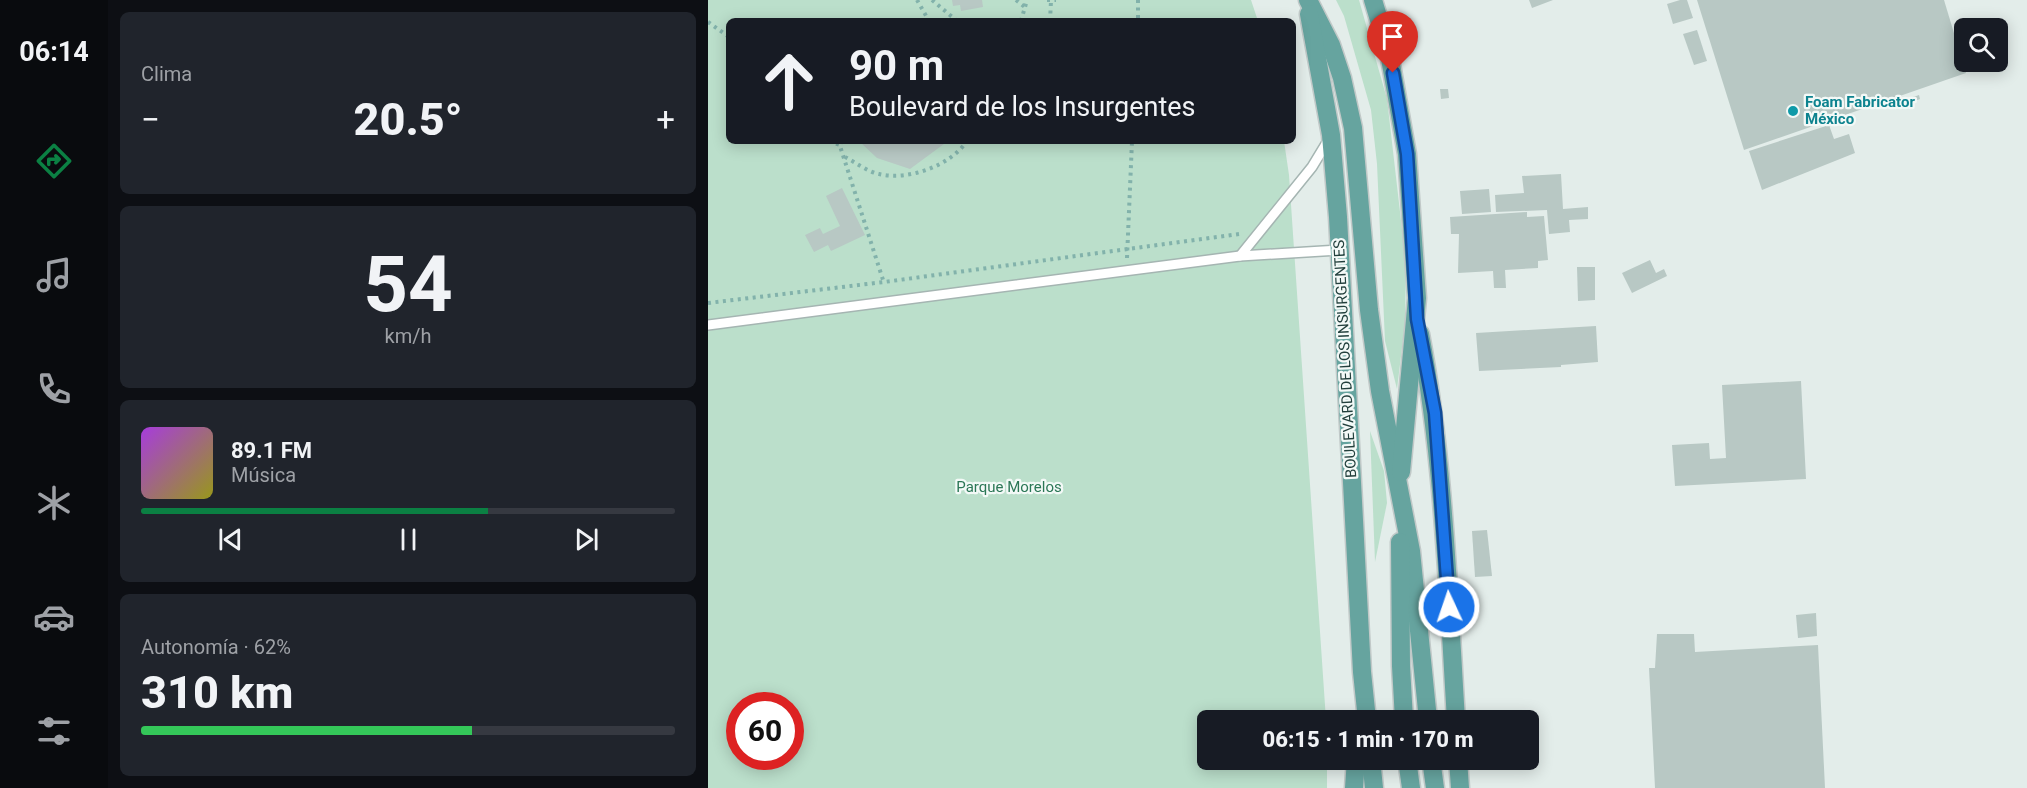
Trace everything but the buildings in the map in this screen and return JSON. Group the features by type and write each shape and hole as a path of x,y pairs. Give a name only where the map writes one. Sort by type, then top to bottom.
{"main road":[{"name":"BOULEVARD DE LOS INSURGENTES","path":"1307,0 1331,135 1366,710"},
{"path":"1307,0 1335,56 1353,128 1363,254 1380,391 1412,551 1427,710"},
{"path":"1373,0 1389,52 1407,154 1417,319 1435,413 1455,710"},
{"path":"1403,710 1400,496 1409,374 1417,319"},
{"path":"1380,391 1394,398 1399,397 1403,394 1409,374"},
{"path":"1360,710 1362,672"},
{"path":"1354,788 1355,770"},
{"path":"1372,770 1374,788"},
{"path":"1409,770 1411,788"},
{"path":"1433,770 1435,788"},
{"path":"1459,770 1460,788"}],"lane":[{"path":"1240,256 1312,167 1331,135"},
{"path":"708,325 1240,256 1339,250"}],"path":[{"path":"917,0 927,18"},
{"path":"932,0 953,18"},
{"path":"1017,0 1026,8"},
{"path":"1022,18 1028,0"},
{"path":"1050,18 1052,0"},
{"path":"1138,0 1138,18"},
{"path":"708,22 726,35"},
{"path":"840,144 884,282"},
{"path":"844,156 878,174 915,174 943,161 963,144"},
{"path":"1130,271 1126,249 1132,144"},
{"path":"708,303 884,282 1244,233"}],"green space":[{"name":"Parque Morelos","path":"708,0 1251,0 1257,18 726,18 726,144 1284,144 1289,175 1325,710 1197,710 1197,770 1327,770 1327,788 708,788"},
{"path":"1336,0 1359,0 1387,99 1406,264 1405,323 1397,389 1385,341 1377,164 1371,110 1344,16"},
{"path":"1370,431 1384,471 1387,503 1375,562"}],"place":[{"name":"Foam Fabricator México","path":"1793,111"}],"route":[{"path":"1393,73 1407,154 1417,319 1435,413 1449,607"}]}
